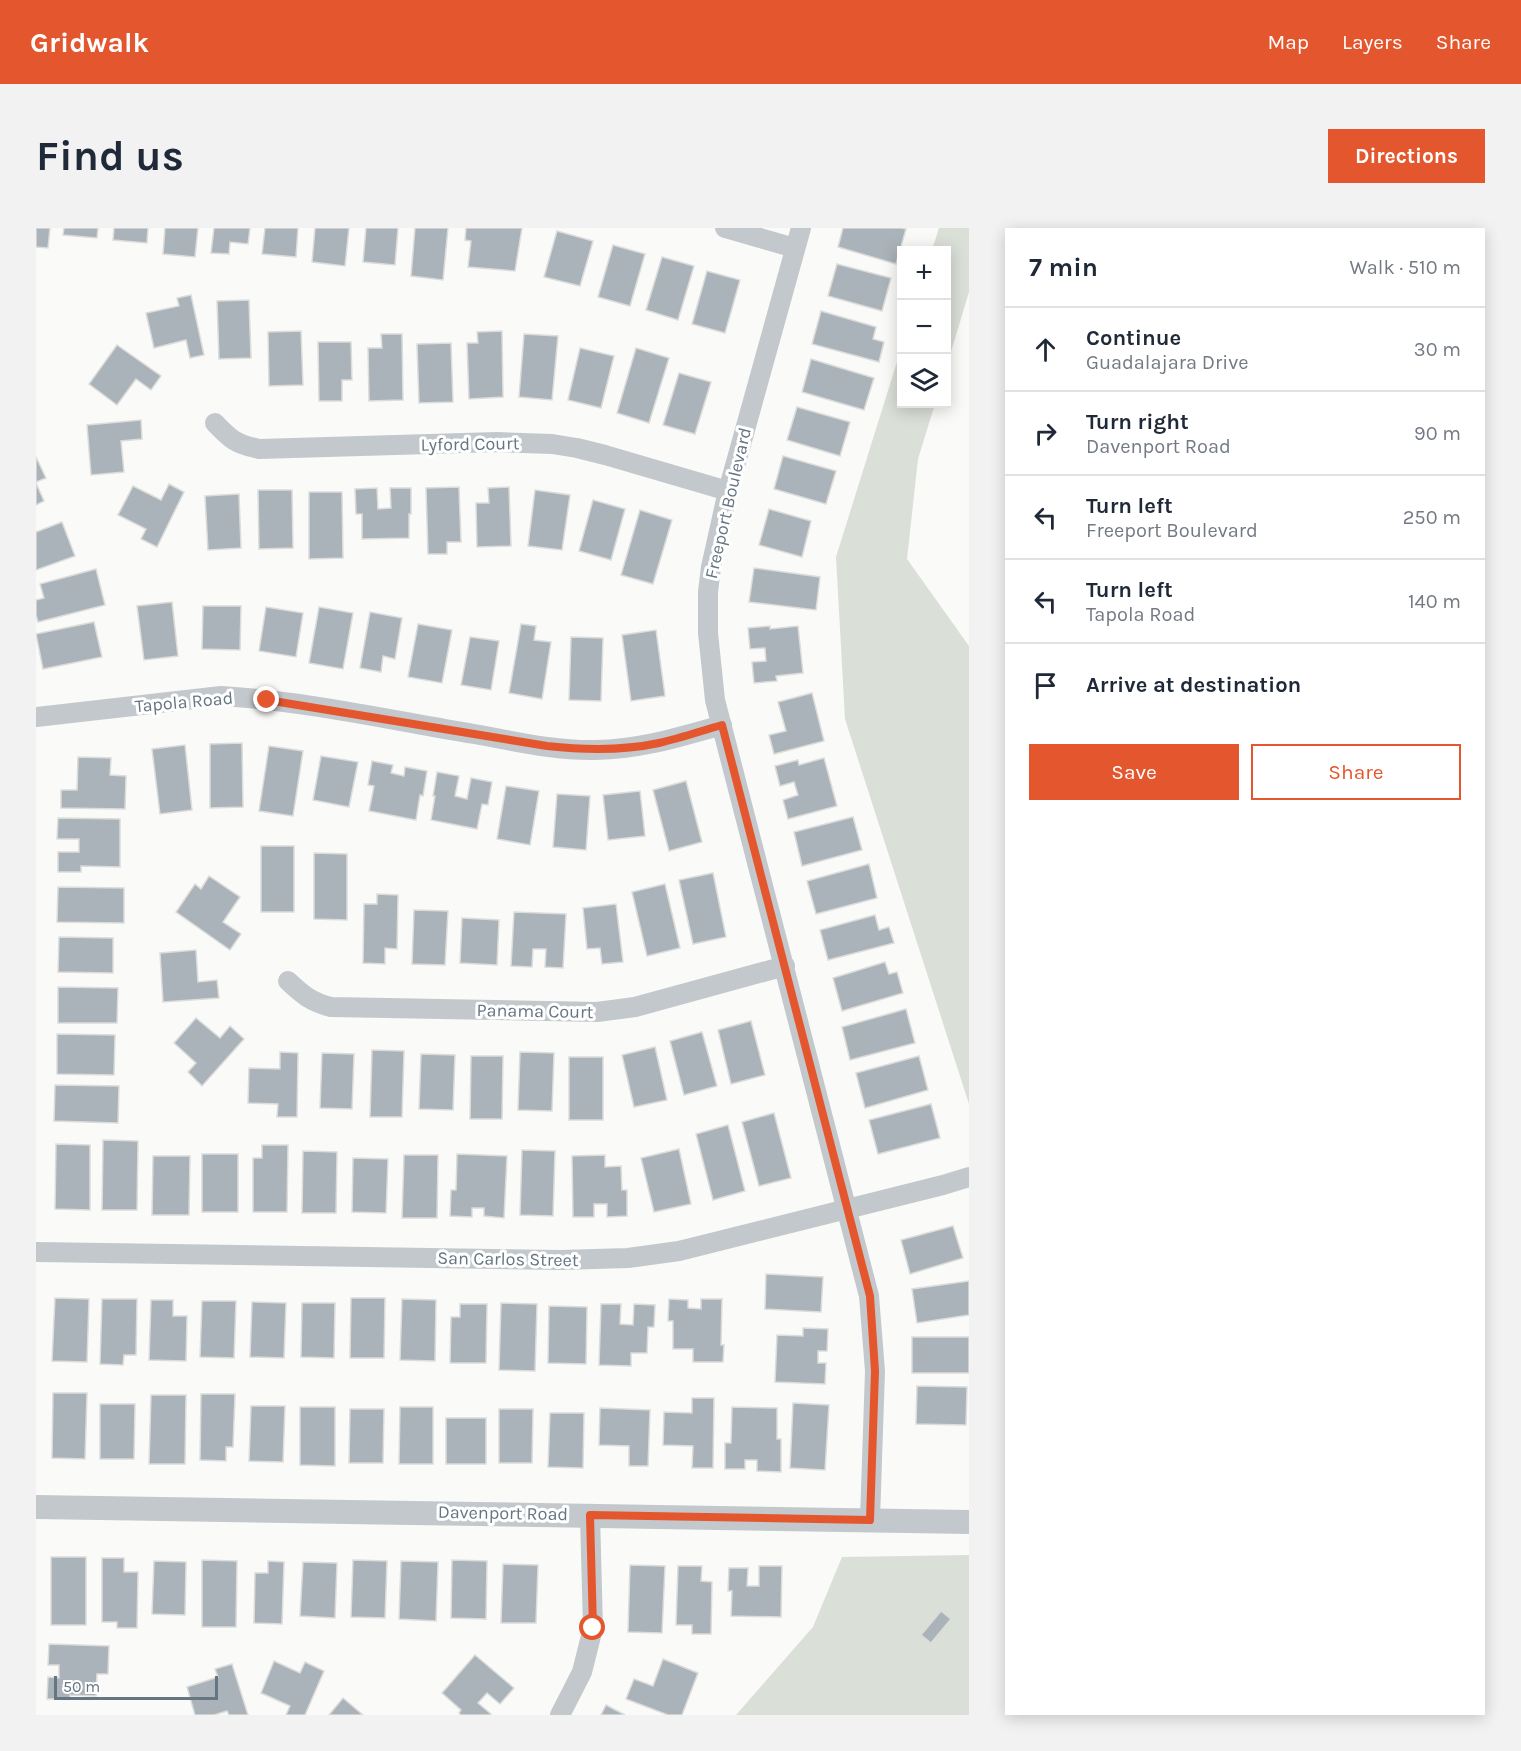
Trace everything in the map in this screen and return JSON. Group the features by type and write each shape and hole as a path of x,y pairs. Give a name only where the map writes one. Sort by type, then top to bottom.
{"street":[{"path":"725,228 795,248"},
{"name":"Freeport Boulevard","path":"801,228 728,491 711,567 707,612 712,680 722,725 870,1296 875,1371 870,1520"},
{"name":"Lyford Court","path":"215,423 230,439 245,446 259,448 506,442 578,448 728,491"},
{"name":"Tapola Road","path":"36,717 221,696 292,703 547,746 594,750 660,743 722,725"},
{"name":"Panama Court","path":"288,981 303,996 317,1003 332,1006 587,1012 635,1007 785,966"},
{"name":"San Carlos Street","path":"36,1252 610,1260 652,1256 705,1246 969,1177"},
{"name":"Davenport Road","path":"36,1507 969,1522"},
{"path":"560,1715 582,1672 593,1628 590,1515"}],"shaded area":[{"path":"939,228 969,228 969,292 951,352 951,246 933,246"},
{"path":"897,362 897,408 934,408 918,459 907,559 969,646 969,1104 845,719 836,557"},
{"path":"969,1555 969,1715 736,1715 813,1627 842,1557"}],"building":[{"path":"36,228 50,228 48,248 36,247"},
{"path":"64,228 98,228 97,238 63,235"},
{"path":"114,228 148,228 147,243 113,240"},
{"path":"165,228 198,228 195,257 163,254"},
{"path":"214,228 250,228 248,244 230,242 229,254 211,253"},
{"path":"265,228 298,228 296,257 262,254"},
{"path":"315,228 349,228 345,266 312,262"},
{"path":"366,228 398,228 395,265 363,262"},
{"path":"415,228 448,228 443,280 411,276"},
{"path":"466,228 522,228 515,271 468,267 471,241 465,240"},
{"path":"843,228 906,229 901,246 897,246 896,264 838,247"},
{"path":"557,231 593,241 580,286 544,277"},
{"path":"613,245 645,254 630,306 598,297"},
{"path":"662,257 694,266 678,320 646,310"},
{"path":"837,264 891,278 882,311 828,296"},
{"path":"707,271 740,280 725,333 692,324"},
{"path":"191,295 204,355 190,358 186,340 154,348 146,313 179,306 177,298"},
{"path":"249,300 251,358 219,359 217,301"},
{"path":"821,311 876,327 873,339 884,342 879,362 812,344"},
{"path":"301,331 303,385 269,386 268,332"},
{"path":"502,331 503,397 469,399 467,343 478,343 477,332"},
{"path":"381,334 402,334 403,400 369,401 368,348 382,348"},
{"path":"524,334 558,336 552,400 519,397"},
{"path":"318,342 351,342 352,380 342,380 342,401 319,401"},
{"path":"451,343 453,402 419,403 417,344"},
{"path":"117,345 161,376 151,390 136,379 117,405 89,384"},
{"path":"580,348 614,356 601,408 568,400"},
{"path":"636,348 669,358 649,423 617,413"},
{"path":"811,359 874,378 864,410 802,392"},
{"path":"679,373 711,382 695,434 663,425"},
{"path":"797,407 850,422 840,456 787,440"},
{"path":"141,420 142,439 121,441 124,472 91,475 87,425"},
{"path":"783,456 836,471 826,504 774,489"},
{"path":"36,457 46,478 36,482"},
{"path":"36,483 44,501 36,505"},
{"path":"169,484 184,492 157,547 141,539 146,529 118,515 133,486 161,500"},
{"path":"459,487 461,542 447,542 447,554 428,554 426,488"},
{"path":"509,487 511,546 477,547 476,503 489,503 488,488"},
{"path":"377,488 378,509 391,508 390,488 411,488 409,538 362,539 362,514 356,514 355,489"},
{"path":"258,490 292,490 293,548 259,549"},
{"path":"535,490 570,495 562,550 528,546"},
{"path":"309,492 342,492 343,558 309,559"},
{"path":"239,494 241,548 208,550 205,496"},
{"path":"593,500 625,509 611,560 579,551"},
{"path":"769,509 811,521 802,557 759,545"},
{"path":"640,510 672,520 653,584 621,575"},
{"path":"62,522 75,556 36,570 36,532"},
{"path":"754,568 820,577 816,610 749,602"},
{"path":"96,569 105,605 38,622 36,600 44,598 40,584"},
{"path":"172,602 178,656 144,660 137,606"},
{"path":"203,606 241,606 240,650 202,649"},
{"path":"266,607 303,613 296,657 259,651"},
{"path":"319,607 353,613 343,669 309,663"},
{"path":"370,612 402,618 395,659 383,656 381,672 360,668"},
{"path":"94,622 102,657 43,669 36,634"},
{"path":"418,624 452,630 442,683 408,677"},
{"path":"521,624 536,626 534,640 551,642 542,699 509,693"},
{"path":"770,626 770,629 798,626 803,673 776,676 777,681 754,683 752,662 766,661 765,648 750,649 748,628"},
{"path":"656,630 665,696 631,701 622,635"},
{"path":"470,637 499,641 491,690 461,685"},
{"path":"571,637 603,638 601,701 569,700"},
{"path":"812,693 824,741 774,754 769,735 786,731 778,702"},
{"path":"242,743 243,807 210,808 210,744"},
{"path":"185,745 192,810 160,814 152,749"},
{"path":"269,746 303,751 293,816 259,811"},
{"path":"321,756 358,762 349,807 313,800"},
{"path":"78,757 111,758 110,775 126,776 125,809 61,808 61,790 77,790"},
{"path":"824,758 837,806 788,819 783,800 798,795 794,782 780,786 775,766 798,760 799,765"},
{"path":"372,761 393,765 391,773 404,776 405,767 427,771 416,820 369,811 374,786 368,785"},
{"path":"437,772 459,776 455,796 467,799 471,778 492,782 488,805 482,804 477,829 431,820"},
{"path":"686,781 702,842 669,851 653,790"},
{"path":"506,786 539,791 530,845 497,839"},
{"path":"640,791 645,836 608,840 603,795"},
{"path":"557,794 590,796 586,850 553,847"},
{"path":"853,817 862,850 802,866 794,832"},
{"path":"58,818 120,819 120,867 81,866 81,872 58,872 58,852 79,852 79,839 57,839"},
{"path":"261,846 294,846 294,912 261,912"},
{"path":"314,853 347,854 347,920 314,919"},
{"path":"869,864 877,898 816,914 807,881"},
{"path":"713,873 726,937 693,944 679,880"},
{"path":"209,876 240,897 223,922 241,934 230,950 176,912 195,884 201,889"},
{"path":"665,884 680,948 647,956 632,892"},
{"path":"58,887 124,888 124,923 57,922"},
{"path":"377,894 398,895 397,949 385,948 385,964 363,963 364,904 377,904"},
{"path":"616,904 623,962 602,964 600,948 587,949 583,908"},
{"path":"414,910 448,911 445,965 412,964"},
{"path":"514,912 566,914 563,968 545,967 546,949 533,949 532,967 511,966"},
{"path":"875,915 879,930 889,927 894,943 828,960 820,930"},
{"path":"462,918 499,920 497,965 460,963"},
{"path":"59,937 113,938 113,973 58,972"},
{"path":"196,950 198,982 217,980 219,998 163,1002 160,953"},
{"path":"885,962 889,974 897,972 903,993 842,1011 833,978"},
{"path":"58,987 118,988 117,1023 58,1023"},
{"path":"906,1009 915,1043 850,1060 842,1027"},
{"path":"196,1018 220,1038 230,1026 244,1039 202,1086 188,1072 196,1063 174,1043"},
{"path":"751,1021 765,1075 731,1084 718,1030"},
{"path":"702,1032 717,1086 684,1095 670,1041"},
{"path":"57,1034 115,1035 114,1075 57,1074"},
{"path":"655,1047 667,1100 634,1107 622,1055"},
{"path":"372,1050 404,1051 402,1117 370,1117"},
{"path":"280,1052 298,1053 297,1117 277,1117 278,1104 248,1103 249,1068 280,1069"},
{"path":"520,1052 554,1053 552,1111 518,1110"},
{"path":"322,1053 354,1054 352,1109 320,1108"},
{"path":"421,1054 455,1055 453,1110 419,1109"},
{"path":"471,1056 503,1056 502,1119 470,1119"},
{"path":"919,1056 928,1090 865,1108 856,1073"},
{"path":"569,1057 603,1057 603,1120 569,1120"},
{"path":"55,1085 119,1086 118,1123 54,1121"},
{"path":"931,1104 940,1138 878,1154 869,1120"},
{"path":"774,1113 791,1178 759,1186 742,1122"},
{"path":"728,1125 745,1191 713,1200 696,1134"},
{"path":"103,1140 138,1141 137,1210 102,1210"},
{"path":"56,1144 90,1145 90,1210 55,1209"},
{"path":"262,1145 288,1145 287,1212 253,1212 253,1158 262,1158"},
{"path":"679,1149 691,1204 654,1212 641,1158"},
{"path":"522,1150 555,1151 553,1216 520,1215"},
{"path":"303,1151 337,1152 336,1213 302,1213"},
{"path":"202,1154 238,1154 238,1212 202,1212"},
{"path":"457,1154 507,1156 504,1218 484,1216 484,1208 472,1208 472,1217 450,1216 451,1190 456,1190"},
{"path":"404,1155 438,1155 437,1218 402,1218"},
{"path":"605,1155 605,1167 621,1166 622,1190 627,1190 627,1216 607,1217 607,1204 594,1204 594,1217 573,1217 572,1156"},
{"path":"153,1156 190,1156 189,1215 152,1215"},
{"path":"353,1158 388,1159 386,1213 352,1212"},
{"path":"953,1226 963,1258 910,1274 901,1240"},
{"path":"766,1274 823,1277 821,1312 765,1309"},
{"path":"969,1281 969,1315 917,1323 912,1289"},
{"path":"55,1298 89,1299 87,1362 52,1361"},
{"path":"351,1298 385,1298 384,1358 350,1358"},
{"path":"102,1299 137,1299 136,1355 124,1355 123,1365 100,1364"},
{"path":"402,1299 436,1300 435,1361 400,1360"},
{"path":"669,1299 688,1300 688,1308 701,1309 701,1299 722,1299 723,1362 693,1362 693,1349 673,1349 673,1321 668,1321"},
{"path":"151,1300 173,1300 173,1316 187,1316 186,1361 149,1360"},
{"path":"202,1301 236,1301 234,1358 200,1357"},
{"path":"252,1302 286,1303 284,1358 250,1357"},
{"path":"302,1303 335,1303 334,1358 301,1357"},
{"path":"501,1303 537,1304 535,1371 499,1370"},
{"path":"460,1304 487,1304 486,1363 450,1363 451,1317 460,1317"},
{"path":"601,1304 621,1304 620,1324 633,1325 634,1304 655,1305 654,1327 648,1327 647,1353 631,1353 631,1366 599,1365"},
{"path":"549,1306 587,1307 586,1364 548,1363"},
{"path":"803,1328 828,1329 827,1351 818,1351 818,1363 826,1363 825,1384 775,1382 777,1335 803,1336"},
{"path":"912,1337 969,1337 969,1373 912,1373"},
{"path":"917,1386 967,1387 966,1425 916,1424"},
{"path":"53,1393 87,1393 85,1459 52,1458"},
{"path":"201,1394 235,1394 233,1447 226,1447 226,1461 200,1460"},
{"path":"151,1395 186,1395 185,1464 149,1464"},
{"path":"692,1398 714,1398 713,1468 692,1468 693,1446 663,1445 664,1412 692,1413"},
{"path":"793,1403 829,1405 825,1470 790,1468"},
{"path":"100,1404 135,1404 134,1459 100,1459"},
{"path":"251,1406 285,1406 283,1462 249,1461"},
{"path":"300,1407 335,1407 335,1466 300,1465"},
{"path":"400,1407 433,1407 433,1464 399,1464"},
{"path":"732,1407 777,1408 777,1439 781,1439 781,1472 757,1471 757,1460 745,1460 745,1469 725,1469 725,1443 731,1443"},
{"path":"600,1408 650,1410 648,1466 629,1466 629,1446 599,1445"},
{"path":"350,1409 384,1409 383,1463 349,1463"},
{"path":"499,1409 533,1409 532,1463 499,1463"},
{"path":"550,1413 584,1413 583,1468 548,1467"},
{"path":"446,1418 486,1418 486,1464 446,1464"},
{"path":"51,1557 86,1557 86,1625 51,1625"},
{"path":"102,1558 124,1558 124,1572 138,1572 137,1628 117,1628 117,1622 102,1622"},
{"path":"202,1560 237,1561 236,1627 202,1627"},
{"path":"353,1560 387,1561 385,1618 351,1617"},
{"path":"452,1560 487,1561 486,1619 451,1618"},
{"path":"154,1561 186,1562 185,1615 152,1614"},
{"path":"268,1561 284,1562 282,1624 254,1623 255,1573 268,1573"},
{"path":"401,1561 438,1562 436,1621 399,1619"},
{"path":"303,1562 337,1563 335,1618 300,1616"},
{"path":"503,1564 538,1565 536,1623 501,1623"},
{"path":"630,1565 665,1566 662,1633 628,1632"},
{"path":"678,1566 702,1566 701,1581 712,1582 711,1634 692,1634 692,1625 676,1625"},
{"path":"759,1566 782,1566 781,1617 731,1616 732,1591 728,1591 729,1568 748,1568 747,1586 759,1586"},
{"path":"941,1611 951,1619 931,1643 921,1635"},
{"path":"49,1644 109,1646 108,1674 97,1674 96,1696 70,1695 70,1699 47,1699 48,1677 59,1678 59,1665 48,1665"},
{"path":"475,1655 514,1688 500,1704 487,1693 478,1703 490,1715 461,1715 459,1713 461,1710 442,1693"},
{"path":"663,1659 698,1673 682,1715 668,1715 626,1699 634,1679 653,1686"},
{"path":"274,1661 300,1673 305,1662 324,1671 305,1715 286,1715 290,1706 261,1693"},
{"path":"232,1664 248,1715 229,1715 227,1711 214,1715 195,1715 187,1687 218,1677 215,1669"},
{"path":"343,1698 363,1715 329,1715"},
{"path":"606,1705 625,1715 601,1715"}],"route":[{"path":"267,700 573,749 637,747 660,743 722,725 870,1296 875,1371 870,1520 590,1515 593,1628"}]}
